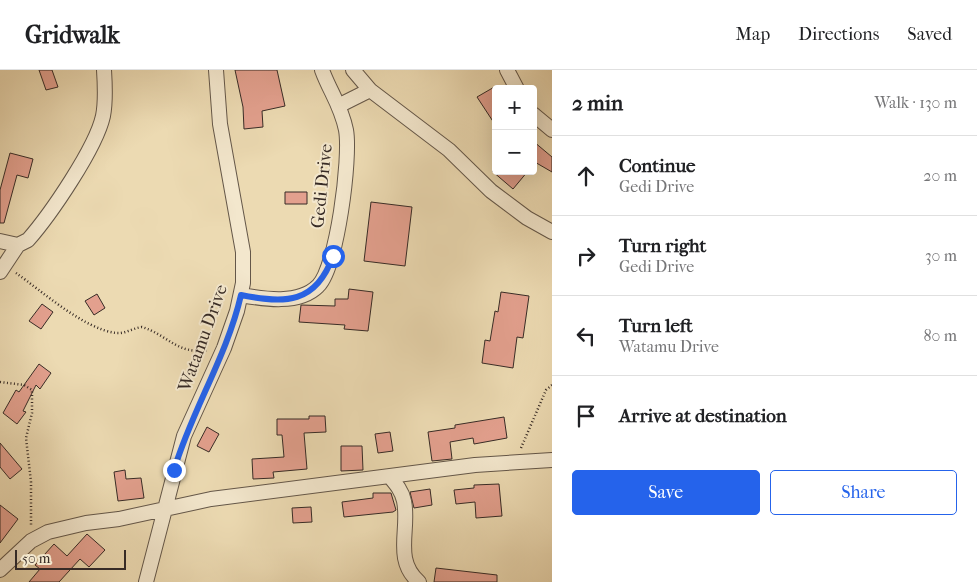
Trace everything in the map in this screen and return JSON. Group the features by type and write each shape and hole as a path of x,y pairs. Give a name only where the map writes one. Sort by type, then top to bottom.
{"street":[{"path":"2,268 18,245 28,240 37,230 70,182 98,131 105,93 104,70"},
{"name":"Watamu Drive","path":"146,582 184,436 224,348 243,283 244,252 220,124 216,70"},
{"name":"Gedi Drive","path":"241,295 275,299 297,297 318,286 328,270 333,256 347,159 346,132 340,105 326,82 322,70"},
{"path":"353,70 370,90 449,150 491,191 527,218 552,232"},
{"path":"507,70 515,85"},
{"path":"340,105 370,90"},
{"path":"537,117 552,130"},
{"path":"0,241 18,245"},
{"path":"0,570 31,541 48,532 65,527 119,519 165,507 211,499 390,477 516,462 552,460"},
{"path":"390,477 402,493 404,501 403,548 405,559 414,578 419,582"}],"path":[{"path":"2,268 77,316 105,330 118,334 142,327 171,344 190,351 224,348"},
{"path":"0,382 29,387 33,394 32,413 26,438 30,482 31,541"},
{"path":"516,462 546,390 552,385"}],"building":[{"path":"39,70 52,70 58,87 46,90"},
{"path":"235,70 277,70 285,106 262,111 263,127 244,129 243,107"},
{"path":"492,88 492,120 477,97"},
{"path":"537,144 552,157 552,172 537,163"},
{"path":"10,153 33,159 28,178 17,175 4,223 0,223 0,190"},
{"path":"497,175 525,175 513,189"},
{"path":"285,192 307,192 307,204 285,204"},
{"path":"371,202 412,207 405,266 364,261"},
{"path":"349,289 373,292 368,331 344,329 345,325 299,322 301,305 335,306 335,299 348,299"},
{"path":"501,292 529,296 523,338 517,337 513,368 482,363 485,340 490,341 495,311 498,312"},
{"path":"97,294 105,308 94,315 85,301"},
{"path":"42,304 53,312 41,329 29,321"},
{"path":"39,364 51,373 40,389 36,385 23,411 26,412 17,424 3,413 16,390 19,392"},
{"path":"309,416 325,416 326,432 304,433 307,469 273,472 274,478 253,479 252,459 284,457 282,435 277,435 277,419 309,419"},
{"path":"504,417 507,438 474,444 473,438 450,442 452,459 432,461 428,432 455,428 455,425"},
{"path":"207,427 219,434 209,452 197,446"},
{"path":"390,432 393,451 378,453 375,434"},
{"path":"0,443 22,469 10,479 0,467"},
{"path":"341,446 362,446 363,470 341,471"},
{"path":"125,470 126,479 141,478 144,498 118,501 114,472"},
{"path":"499,484 502,516 476,518 475,502 456,504 454,490 474,488 474,485"},
{"path":"430,489 432,505 414,508 410,492"},
{"path":"373,493 391,493 396,510 393,512 344,517 342,502 373,498"},
{"path":"0,505 18,519 0,543"},
{"path":"311,507 312,522 293,523 292,508"},
{"path":"87,534 105,550 89,567 80,559 59,582 29,582 40,569 35,565 54,544 67,556"},
{"path":"436,568 497,575 497,582 434,582"}],"route":[{"path":"174,470 184,436 224,348 241,295 262,299 275,299 297,297 308,293 318,286 328,270 333,256"}]}
